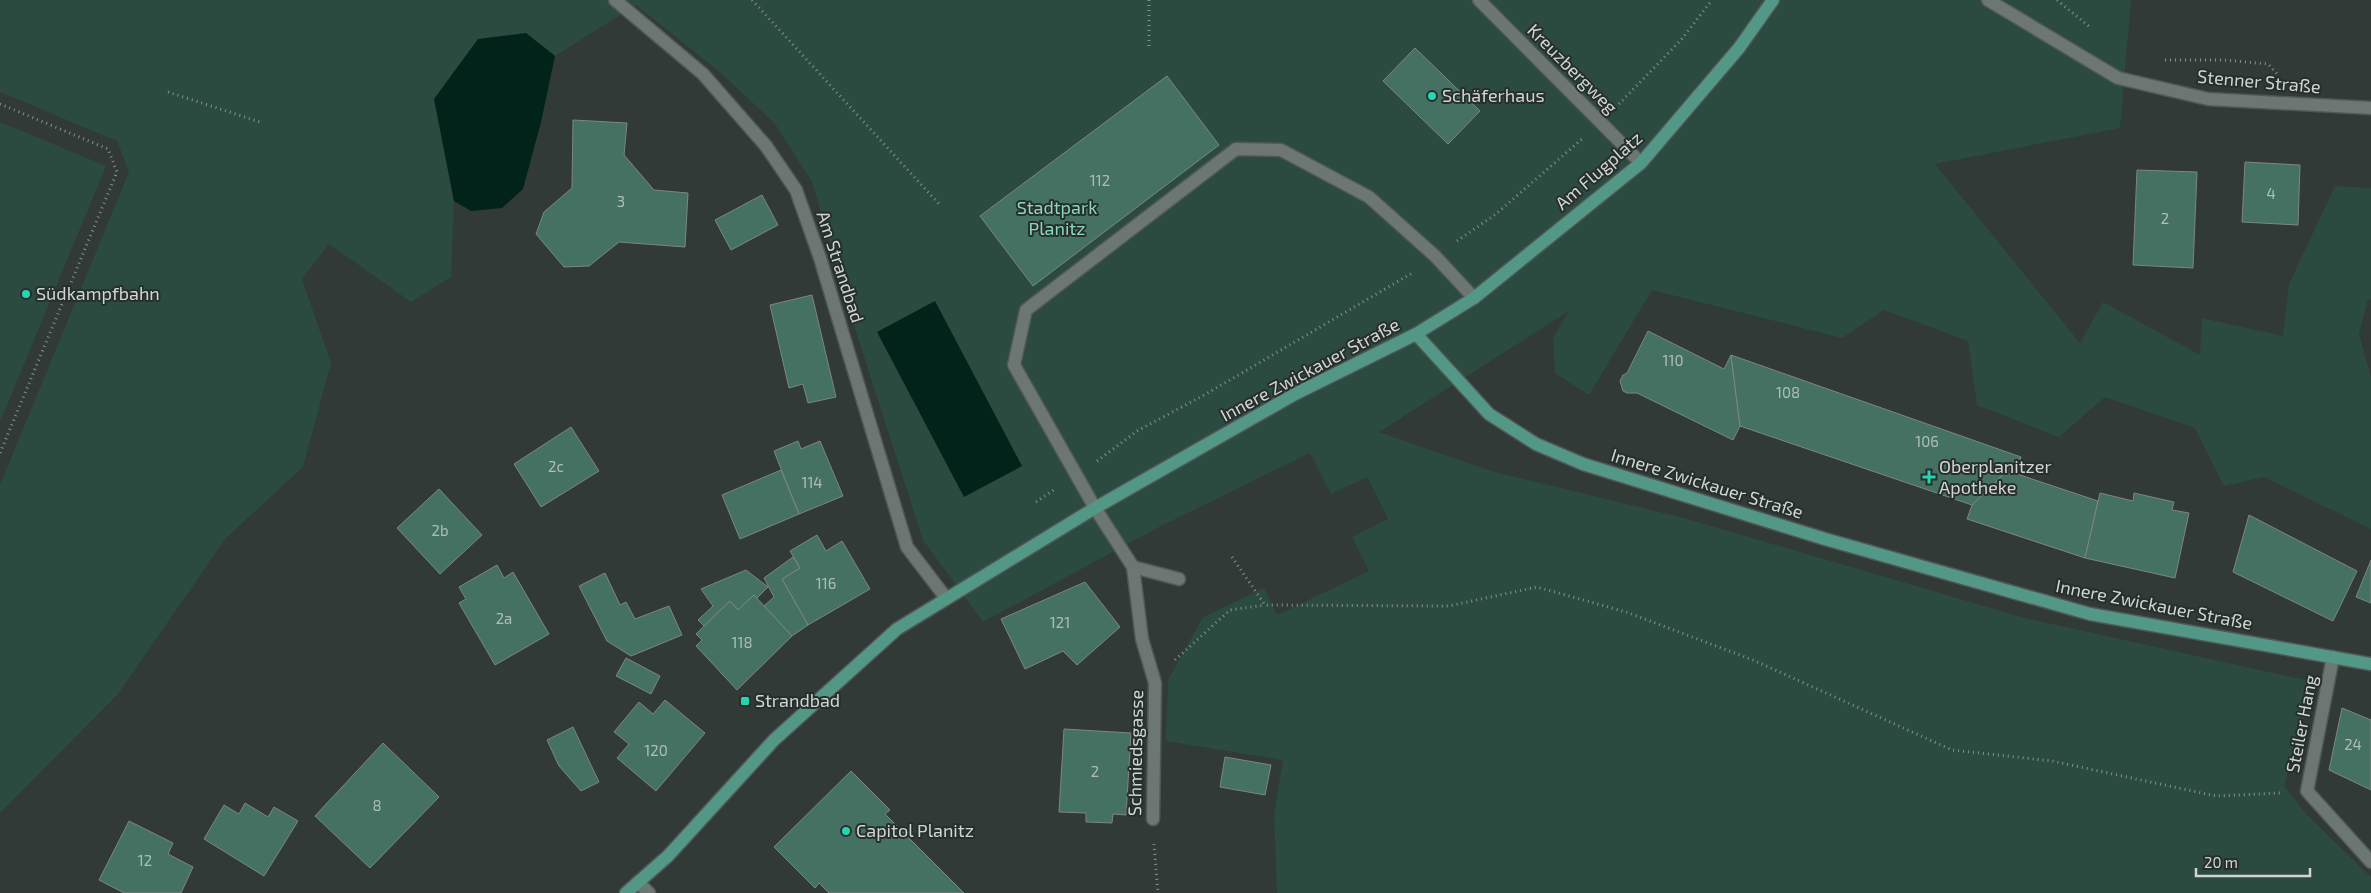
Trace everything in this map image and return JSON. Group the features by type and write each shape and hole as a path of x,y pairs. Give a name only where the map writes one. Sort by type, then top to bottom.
{"main road":[{"name":"Am Flugplatz","path":"1416,334 1474,298 1641,163 1739,48 1773,0"},
{"name":"Innere Zwickauer Straße","path":"626,893 668,856 774,740 897,630 946,598 1095,508 1295,394 1416,334 1489,414 1536,444 1583,464 1825,539 2090,614 2371,664"}],"street":[{"name":"Am Strandbad","path":"615,0 703,74 766,146 796,190 820,258 907,547 946,598"},
{"name":"Kreuzbergweg","path":"1479,0 1641,163"},
{"name":"Stenner Straße","path":"1988,0 2118,78 2208,99 2371,108"},
{"name":"Schmiedsgasse","path":"1153,819 1155,683 1142,639 1134,567 1095,508 1014,365 1026,310 1236,150 1281,150 1369,197 1435,256 1474,298"},
{"path":"1134,567 1180,579"},
{"name":"Steiler Hang","path":"2333,657 2307,791 2371,862"},
{"path":"638,882 648,893"}],"path":[{"path":"752,0 938,204"},
{"path":"1149,0 1149,46"},
{"path":"1036,502 1137,431 1206,394 1413,272 1496,214 1600,123 1681,40 1712,0"},
{"path":"2057,0 2098,34"},
{"path":"2156,60 2224,60 2268,64 2304,104"},
{"path":"168,92 263,122"},
{"path":"0,104 108,149 117,172 0,453"},
{"path":"1232,557 1265,605"},
{"path":"1155,683 1182,652 1230,610 1265,605 1449,606 1536,587 1626,612 1753,660 1952,750 2052,761 2216,796 2307,791"},
{"name":"Schmiedsgasse","path":"1153,819 1158,893"}],"green space":[{"name":"Stadtpark Planitz","path":"0,0 2131,0 2120,128 1935,164 2080,343 2103,302 2200,355 2202,318 2283,336 2289,284 2335,186 2371,188 2371,300 2368,299 2359,334 2371,377 2371,529 2264,477 2224,486 2195,428 2105,397 2059,437 1977,405 1968,341 1884,310 1842,338 1652,290 1589,395 1555,373 1553,338 1569,311 1379,432 1491,471 1684,518 2025,618 2314,682 2284,786 2307,815 2371,877 2371,893 1277,893 1274,814 1283,760 1166,741 1168,680 1203,617 1264,588 1277,615 1369,571 1352,537 1388,519 1367,477 1331,494 1310,453 1159,527 983,622 923,540 850,313 812,182 775,124 721,73 636,5 555,56 526,33 434,99 454,201 451,277 411,302 329,244 302,279 331,363 303,467 226,538 118,694 0,813 0,485 129,172 117,141 0,92"},
{"name":"Südkampfbahn","path":"0,122 106,166 0,422"}],"shaded area":[{"path":"526,33 555,56 541,122 523,189 502,208 471,211 454,201 434,99 478,39"},
{"path":"935,301 1022,466 964,497 877,332"}],"building":[{"name":"Schäferhaus","path":"1415,48 1480,111 1448,144 1383,81"},
{"path":"1167,76 1219,145 1033,286 980,216"},
{"path":"573,120 627,123 624,155 654,190 688,193 685,247 619,242 589,266 564,267 536,234 544,212 572,188"},
{"path":"2245,162 2300,165 2298,225 2242,222"},
{"path":"2137,170 2197,172 2193,268 2133,265"},
{"path":"762,195 778,225 731,250 715,220"},
{"path":"812,295 836,397 808,403 803,384 789,388 770,305"},
{"path":"1648,331 1724,369 1731,355 1740,426 1733,440 1637,393 1623,391 1620,381 1623,375 1627,373"},
{"path":"1731,355 2021,457 1972,505 1740,426"},
{"path":"571,427 599,471 541,507 514,464"},
{"path":"798,441 801,449 820,441 843,496 799,514 774,451"},
{"path":"2021,457 2017,474 2098,501 2085,558 1967,519 1972,505"},
{"path":"781,470 799,514 740,539 722,495"},
{"path":"439,489 482,535 440,574 397,528"},
{"path":"2100,493 2133,501 2134,493 2174,502 2172,510 2189,513 2175,578 2085,558"},
{"path":"2249,515 2357,571 2333,621 2233,572"},
{"path":"817,535 826,551 842,541 870,589 808,625 782,579 800,568 790,551"},
{"path":"793,557 800,568 782,579 808,625 792,636 764,606 774,597 764,578"},
{"path":"2371,560 2371,603 2356,597"},
{"path":"497,565 504,578 513,572 549,634 495,665 459,603 466,599 459,587"},
{"path":"746,570 768,587 757,598 754,595 738,610 730,601 704,626 698,620 713,606 701,589"},
{"path":"605,573 620,605 626,602 635,619 669,606 682,635 631,656 607,641 579,586"},
{"path":"1085,582 1120,627 1077,665 1063,651 1025,669 1001,619"},
{"path":"754,595 792,636 737,690 696,646 702,640 696,634 730,601 738,610"},
{"path":"626,658 660,676 651,694 616,676"},
{"path":"665,700 705,733 656,791 617,758 629,744 614,732 639,702 653,714"},
{"path":"2342,708 2371,720 2371,790 2329,770"},
{"path":"573,727 599,782 581,791 559,766 547,740"},
{"path":"1064,729 1131,733 1126,815 1113,814 1112,823 1086,822 1086,813 1059,812"},
{"path":"383,743 439,797 370,868 315,816"},
{"path":"1225,757 1271,765 1265,795 1220,787"},
{"name":"Capitol Planitz","path":"851,771 890,810 885,814 964,893 829,893 819,883 815,888 774,847"},
{"path":"245,803 268,817 274,807 298,821 264,876 204,839 224,805 239,814"},
{"path":"129,821 173,843 168,854 193,867 181,893 124,893 99,880"}],"place":[{"name":"Schäferhaus","path":"1432,96"},
{"name":"Südkampfbahn","path":"26,294"},
{"name":"Oberplanitzer Apotheke","path":"1929,477"},
{"name":"Strandbad","path":"745,701"},
{"name":"Capitol Planitz","path":"846,831"}]}
